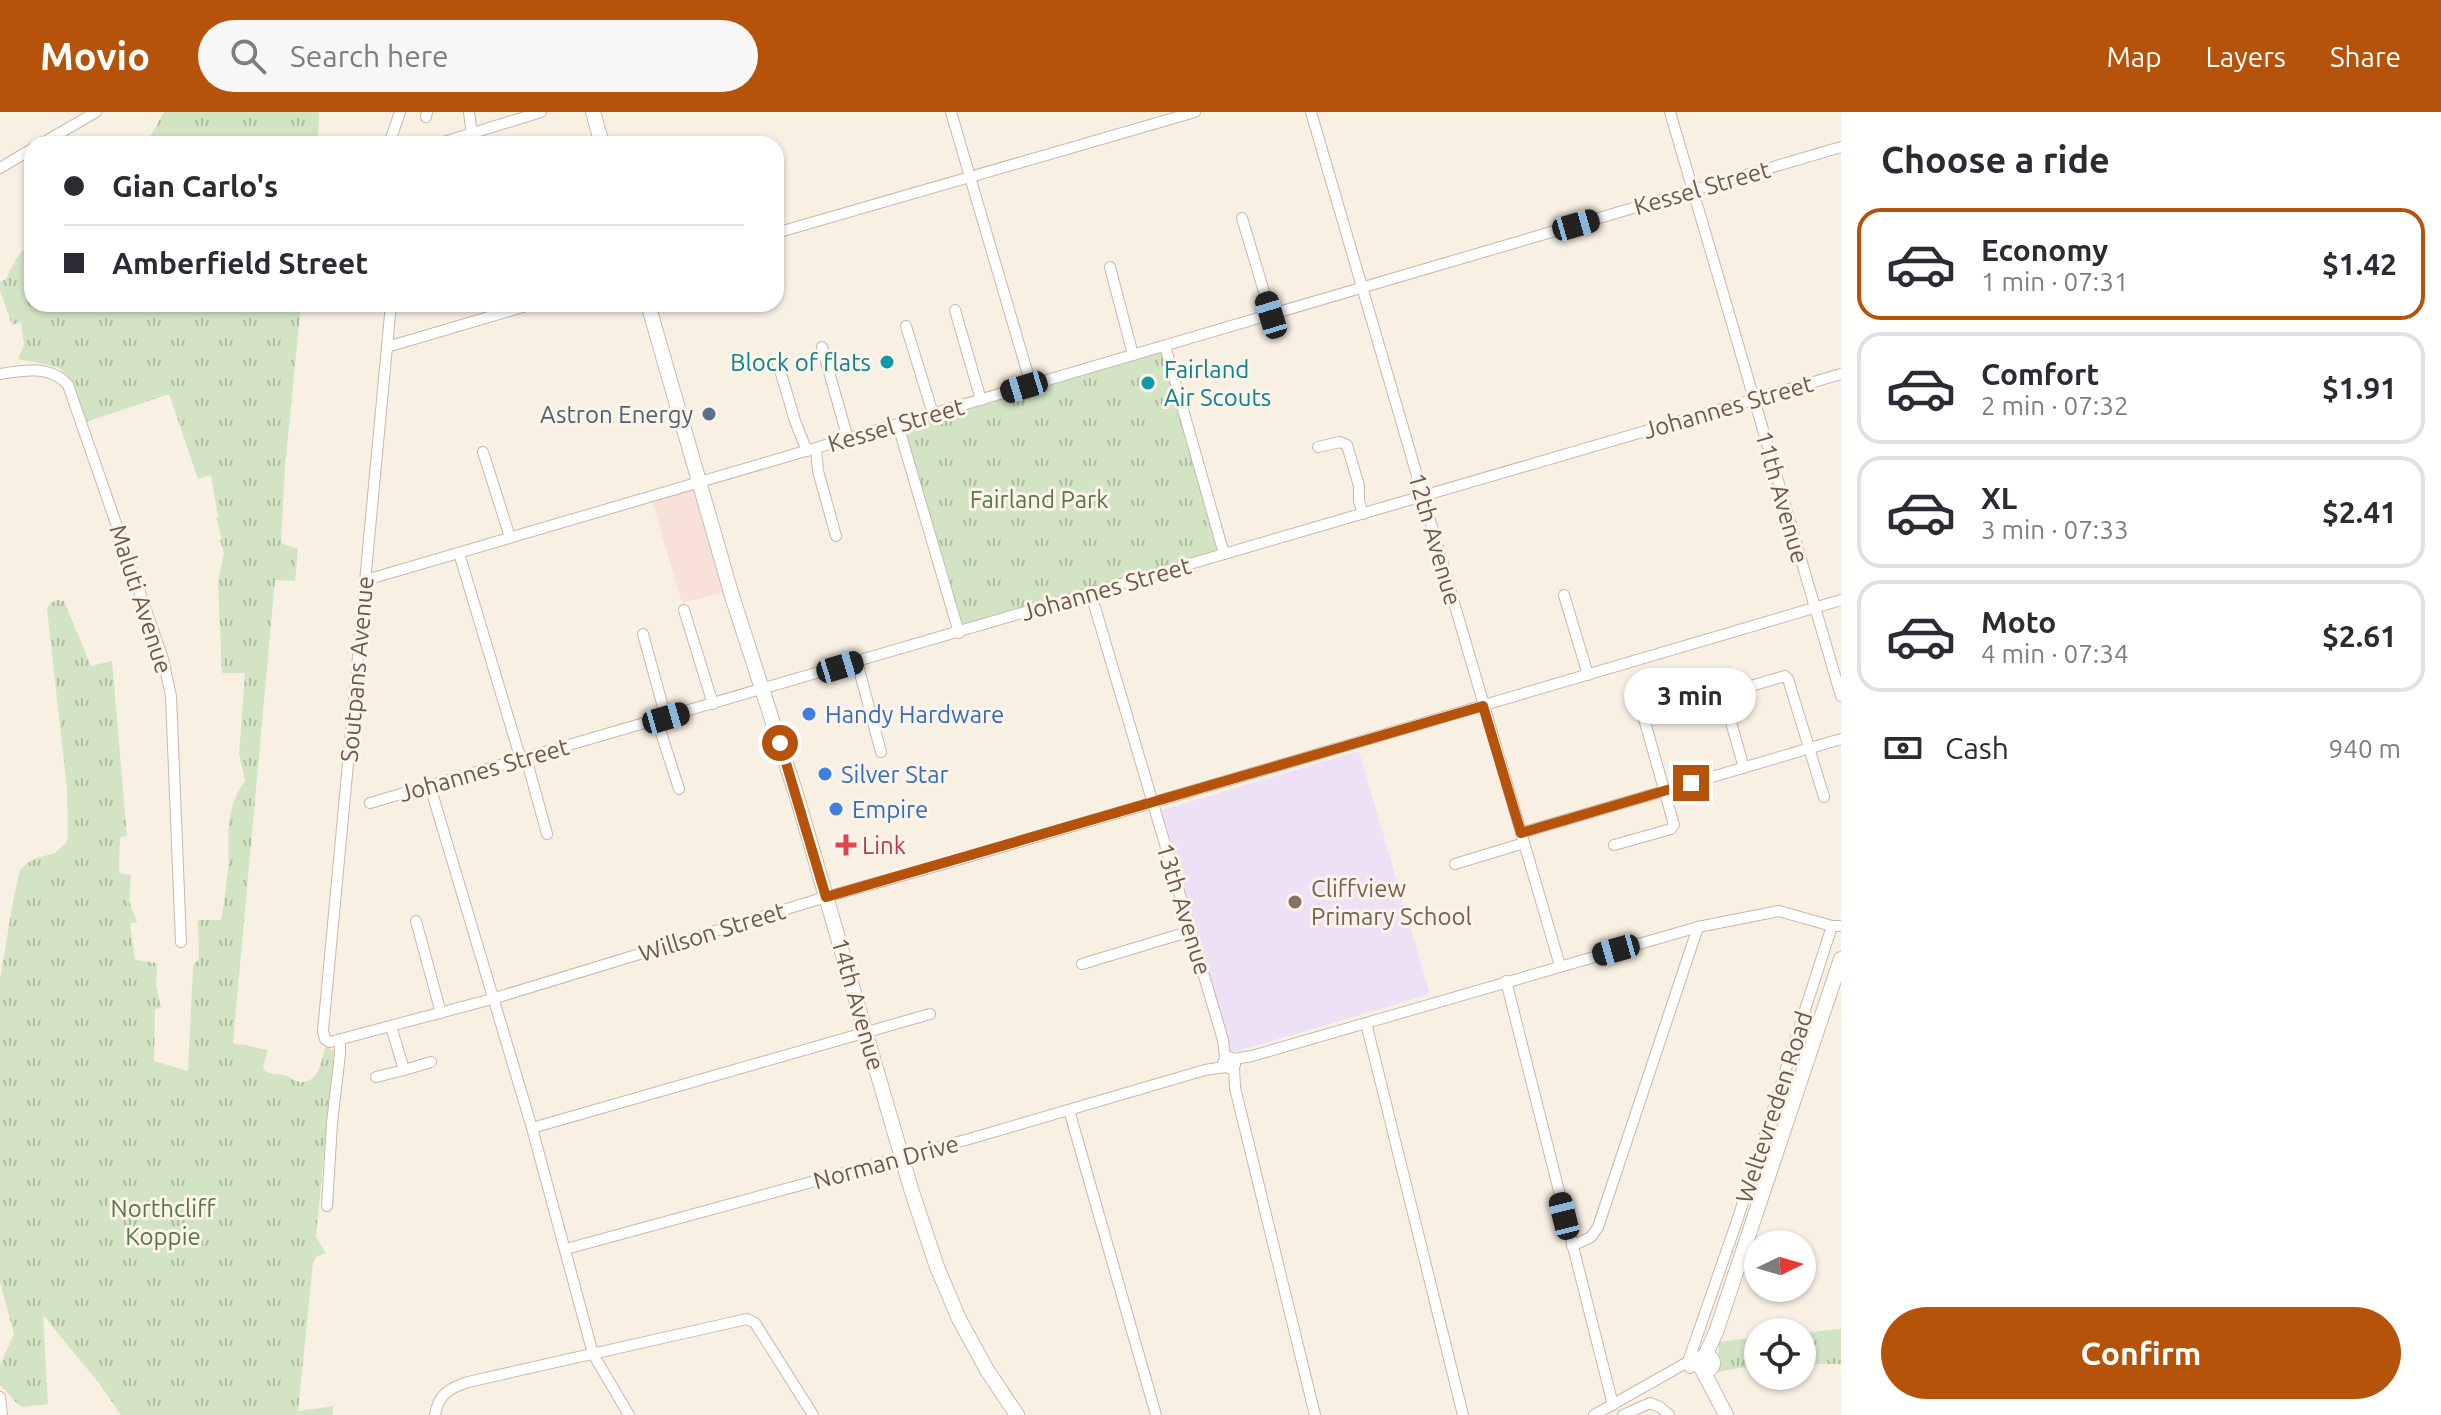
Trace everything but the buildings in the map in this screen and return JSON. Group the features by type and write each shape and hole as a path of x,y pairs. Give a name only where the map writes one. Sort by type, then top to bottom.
{"main road":[{"path":"593,112 600,136"},
{"name":"14th Avenue","path":"650,312 917,1206 949,1296 987,1370 1017,1415"},
{"name":"Weltevreden Road","path":"1700,1363 1716,1332 1841,959"},
{"path":"1700,1363 1726,1415"}],"street":[{"path":"55,136 96,112"},
{"path":"392,136 400,112"},
{"path":"469,112 472,135"},
{"path":"468,136 541,112"},
{"path":"951,112 1031,385"},
{"path":"784,231 1195,112"},
{"name":"12th Avenue","path":"1311,112 1560,966"},
{"name":"11th Avenue","path":"1670,112 1841,696"},
{"name":"Kessel Street","path":"366,580 1841,147"},
{"path":"0,168 24,154"},
{"path":"1242,218 1271,315"},
{"path":"1110,267 1133,355"},
{"path":"955,310 981,400"},
{"name":"Soutpans Avenue","path":"340,1041 330,1042 323,1034 390,312"},
{"path":"387,347 506,312"},
{"path":"906,326 933,414"},
{"path":"1165,346 1224,554"},
{"path":"822,347 848,439"},
{"path":"778,363 795,421 812,450 836,536"},
{"name":"Maluti Avenue","path":"0,374 41,370 55,375 68,385 163,659 171,696 181,942"},
{"name":"Johannes Street","path":"370,803 1841,374"},
{"path":"898,425 959,633"},
{"path":"1318,447 1340,442 1347,445 1363,514"},
{"path":"483,452 510,537"},
{"path":"459,553 547,834"},
{"name":"13th Avenue","path":"1091,594 1223,1040 1315,1415"},
{"path":"1564,595 1588,675"},
{"name":"Willson Street","path":"340,1041 492,999 826,897 1841,600"},
{"path":"684,610 713,704"},
{"path":"643,634 679,789"},
{"path":"857,662 881,752"},
{"path":"1744,768 1723,696 1726,692 1786,676 1824,797"},
{"path":"1614,845 1673,827 1641,708"},
{"path":"1455,864 1620,804 1841,739"},
{"path":"430,786 532,1128 593,1354 629,1415"},
{"name":"Norman Drive","path":"566,1249 1069,1110 1698,927 1779,911 1837,927"},
{"path":"416,921 441,1013"},
{"path":"1572,1246 1591,1237 1598,1227 1698,927"},
{"name":"Weltevreden Road","path":"1700,1363 1699,1334 1837,927"},
{"path":"1082,964 1191,931"},
{"path":"1506,981 1613,1405"},
{"path":"532,1128 930,1014"},
{"path":"1366,1023 1463,1415"},
{"path":"391,1026 404,1070"},
{"path":"327,1206 340,1041"},
{"path":"376,1077 431,1062"},
{"path":"1069,1110 1156,1415"},
{"path":"435,1415 441,1395 485,1378 751,1320 813,1415"},
{"path":"1594,1415 1671,1373 1700,1363"},
{"path":"0,1397 2,1415"},
{"path":"1623,1415 1650,1403 1669,1415"}],"shaded area":[{"path":"698,485 730,591 682,603 651,498"},
{"name":"Cliffview Primary School","path":"1359,751 1430,994 1228,1054 1162,810"}],"green space":[{"path":"164,112 319,112 318,136 150,136"},
{"name":"Northcliff Koppie","path":"24,249 24,312 300,312 281,543 298,549 295,581 275,580 233,1043 268,1050 263,1067 265,1071 302,1082 316,1074 326,1047 334,1051 316,1237 326,1253 316,1257 313,1263 298,1411 333,1406 333,1415 121,1415 43,1315 48,1404 22,1407 0,1386 0,1365 14,1334 0,1282 0,979 20,870 37,858 55,853 68,837 67,789 47,609 50,603 64,601 91,666 112,661 127,836 120,840 119,873 131,875 129,901 137,922 130,923 135,960 157,963 156,985 161,1008 155,1009 154,1061 188,1071 193,965 199,959 198,920 221,920 228,871 230,814 245,781 239,754 245,673 222,673 218,583 224,553 211,475 198,479 169,394 86,422 76,391 63,371 18,359 24,345 21,322 12,325 0,290 0,282 6,279"},
{"name":"Fairland Park","path":"1166,351 1222,556 961,632 900,428"},
{"path":"1841,1329 1841,1364 1816,1364 1816,1332"},
{"path":"1744,1339 1744,1367 1717,1372 1719,1342"}],"place":[{"name":"Block of flats","path":"887,362"},
{"name":"Fairland Air Scouts","path":"1148,383"},
{"name":"Astron Energy","path":"709,414"},
{"name":"Handy Hardware","path":"809,714"},
{"name":"Silver Star","path":"825,774"},
{"name":"Empire","path":"836,809"},
{"name":"Link","path":"846,845"},
{"name":"Cliffview Primary School","path":"1295,902"}],"route":[{"path":"780,743 826,897 1483,706 1521,833 1691,783"}]}
